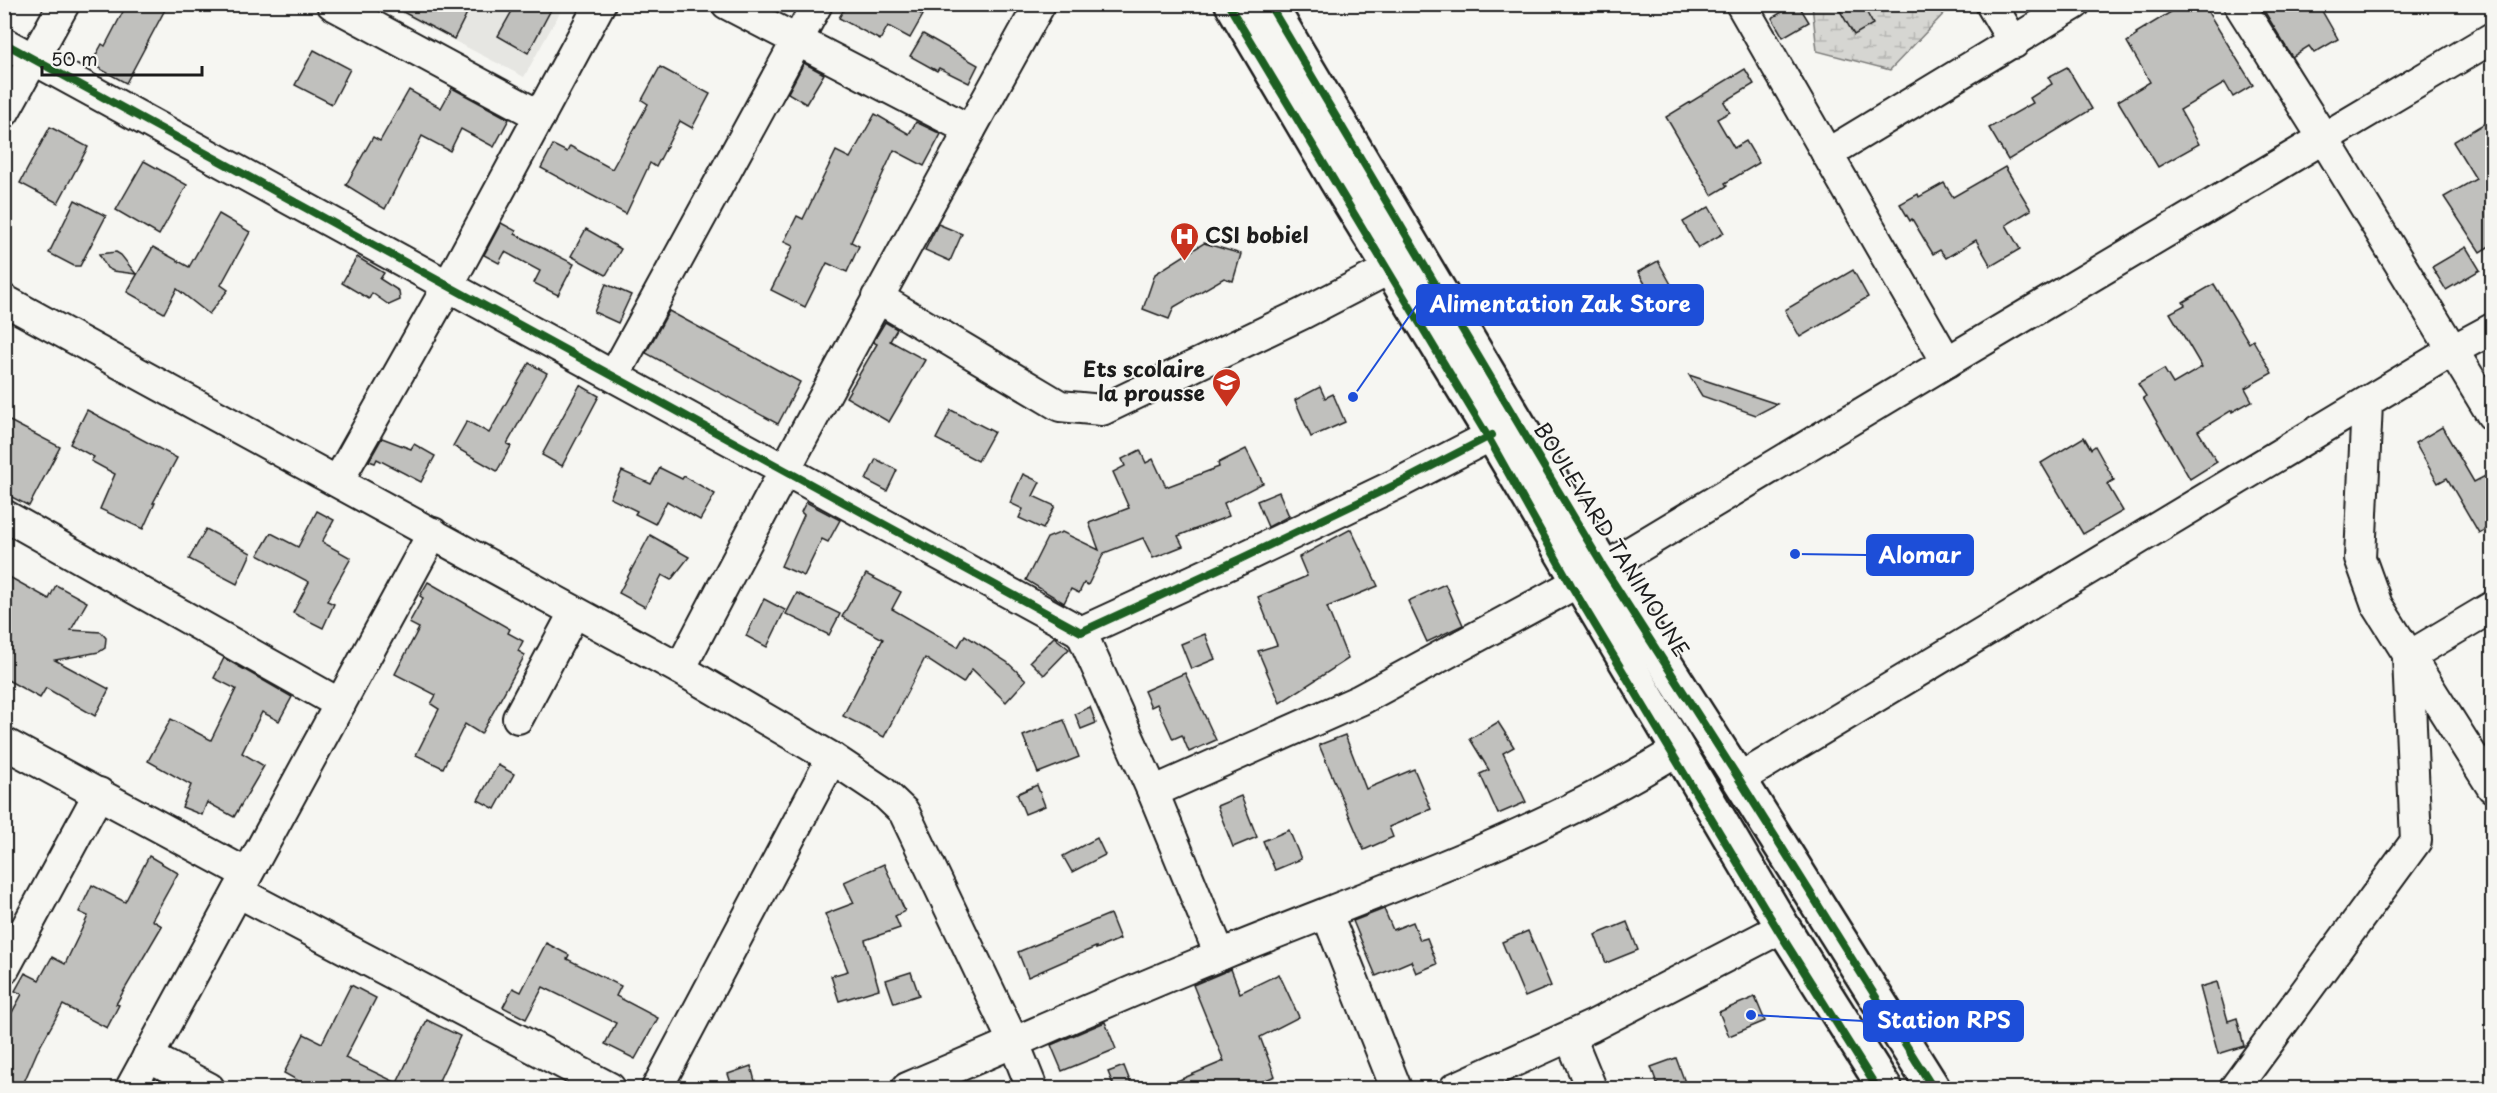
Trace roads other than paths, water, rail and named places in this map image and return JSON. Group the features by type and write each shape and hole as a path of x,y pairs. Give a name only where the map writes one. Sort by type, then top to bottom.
{"main road":[{"name":"BOULEVARD TANIMOUNE","path":"1232,4 1336,180 1492,435 1739,778 1933,1089"},
{"name":"BOULEVARD TANIMOUNE","path":"1269,4 1591,575 1679,749 1783,927 1885,1089"}],"street":[{"path":"4,112 63,4"},
{"path":"332,4 540,116"},
{"path":"338,481 449,284 600,4"},
{"path":"727,4 970,130"},
{"path":"614,376 817,4"},
{"path":"680,669 877,297 1040,4"},
{"path":"1741,4 1947,362"},
{"path":"1991,4 2014,43"},
{"path":"1827,154 2014,43 2075,4"},
{"path":"2239,4 2493,415"},
{"path":"1153,792 1360,700 1591,575 2493,38"},
{"path":"4,43 449,284 783,471 1081,632 1153,792 1220,955"},
{"path":"877,297 1060,406 1102,410 1302,314 1391,268"},
{"path":"4,300 680,669 832,758 903,809 1014,1043 1032,1089"},
{"path":"1739,778 2453,350 2493,329"},
{"path":"2367,403 2360,558 2377,605 2408,657 2493,787"},
{"path":"1081,632 1293,534 1492,435"},
{"path":"4,515 340,704"},
{"path":"131,1089 433,533"},
{"path":"2408,657 2493,607"},
{"path":"518,718 574,613"},
{"path":"2235,1089 2416,841 2408,657"},
{"path":"4,743 99,793 243,883 610,1089"},
{"path":"908,1089 1220,955 1327,914 1562,815 1679,749"},
{"path":"657,1089 832,758"},
{"path":"4,969 99,793"},
{"path":"1327,914 1396,1089"},
{"path":"1455,1089 1570,1037 1783,927"},
{"path":"1570,1037 1591,1089"},
{"path":"148,1056 209,1089"}],"place":[{"name":"CSI bobiel","path":"1184,262"},
{"name":"Alimentation Zak Store","path":"1353,397"},
{"name":"Ets scolaire la prousse","path":"1226,408"},
{"name":"Alomar","path":"1795,554"},
{"name":"Station RPS","path":"1751,1015"}]}
